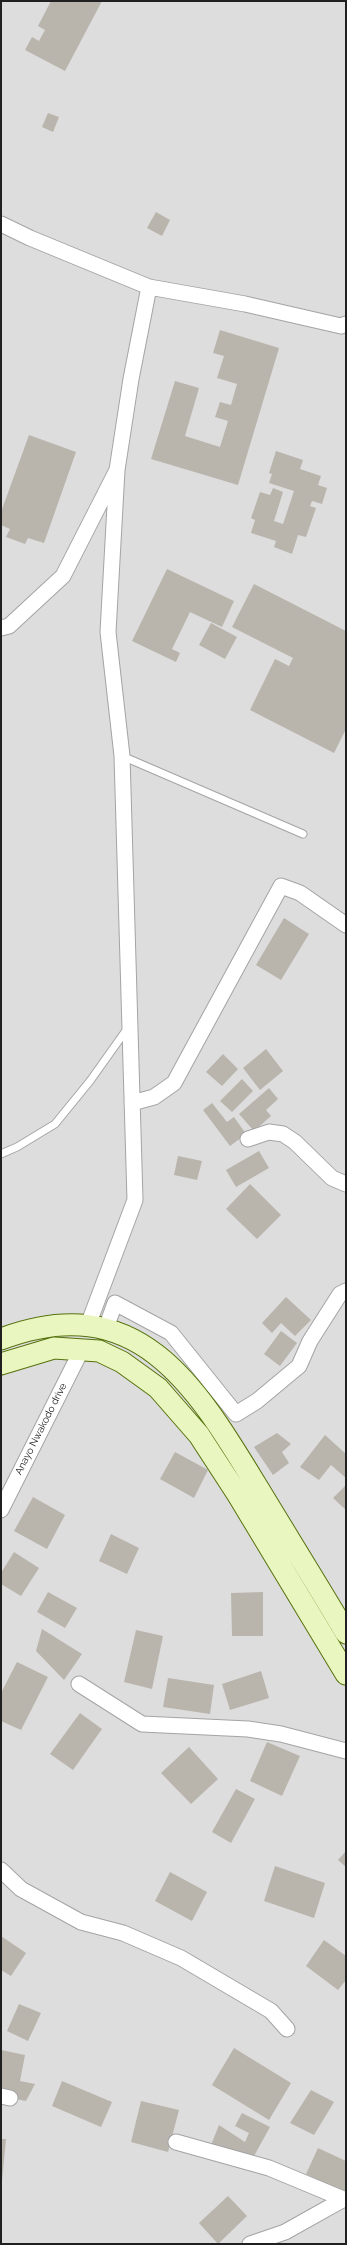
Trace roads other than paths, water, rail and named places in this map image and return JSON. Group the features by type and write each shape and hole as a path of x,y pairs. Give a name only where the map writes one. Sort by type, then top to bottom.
{"street":[{"path":"1,224 30,238 149,287 245,304 341,326 346,324"},
{"path":"97,1326 135,1200 122,756 108,632 117,470 131,379 149,287"},
{"path":"1,628 9,626 63,576 117,470"},
{"path":"132,1103 154,1097 174,1083 281,886 300,893 346,925"},
{"path":"248,1139 269,1132 283,1134 295,1142 332,1178 346,1184"},
{"path":"97,1326 116,1303 171,1333 236,1414 257,1401 299,1366 314,1334 340,1294 346,1292"},
{"path":"2,1336 25,1330 76,1323 97,1326 132,1338 174,1368 217,1420 346,1633"},
{"path":"1,1364 54,1348 99,1351 122,1362 158,1388 199,1435 238,1494 346,1674"},
{"name":"Anayo Nwakodo drive","path":"1,1510 82,1349"},
{"path":"79,1684 142,1724 248,1728 281,1734 346,1752"},
{"path":"1,1870 21,1889 81,1922 123,1933 180,1958 271,2012 287,2029"},
{"path":"176,2142 269,2168 345,2199"},
{"path":"250,2244 285,2232 345,2199"}],"lane":[{"path":"122,756 303,834"},
{"path":"1,1154 17,1147 55,1124 90,1082 130,1024"}]}
